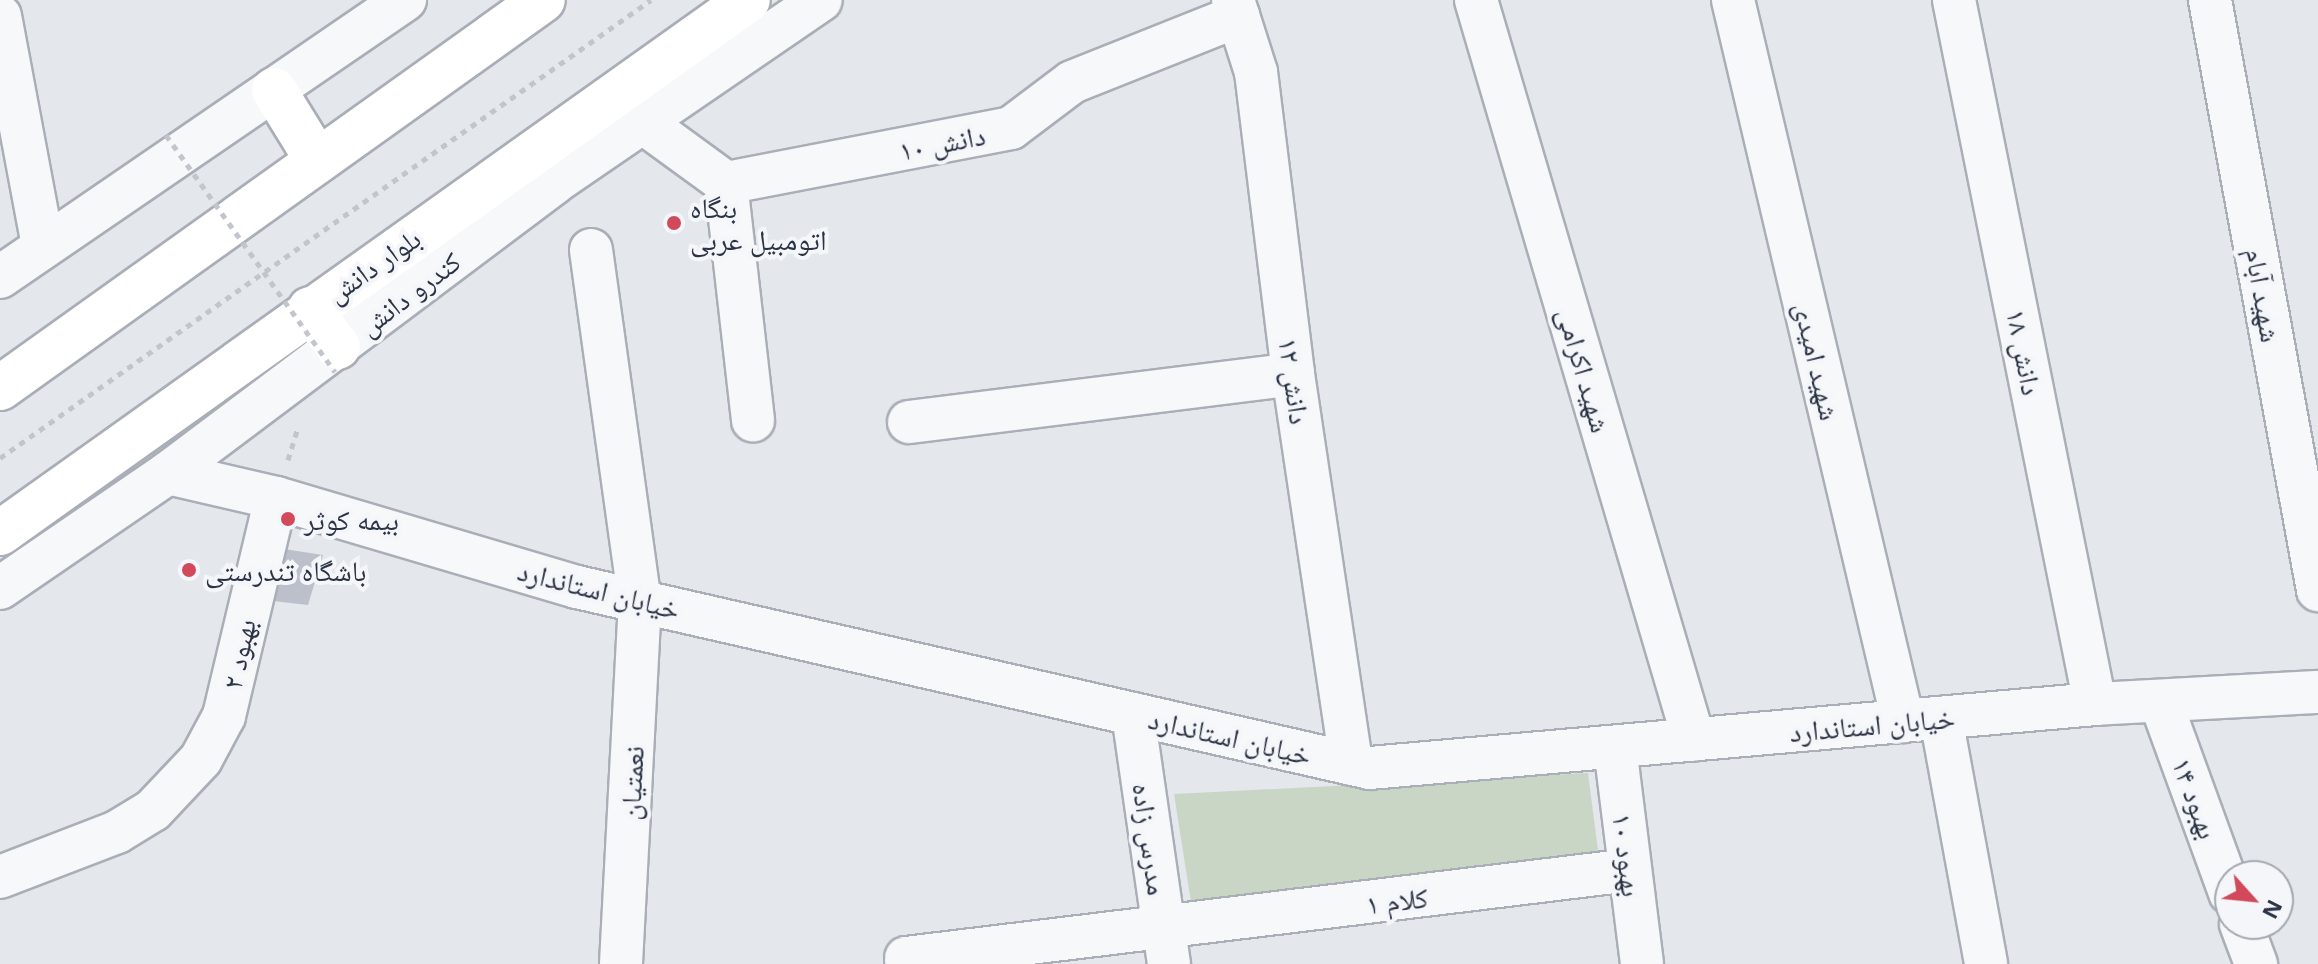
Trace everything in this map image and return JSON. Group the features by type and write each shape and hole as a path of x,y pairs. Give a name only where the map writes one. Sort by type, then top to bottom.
{"main road":[{"path":"0,388 543,0"},
{"name":"بلوار دانش","path":"0,533 310,309 748,0"},
{"path":"274,90 317,160"},
{"path":"310,309 336,359"}],"street":[{"path":"0,277 405,0"},
{"name":"کندرو دانش","path":"0,588 336,359 641,121 821,0"},
{"name":"شهید اکرامی","path":"1476,0 1694,740"},
{"name":"شهید امیدی","path":"1733,0 1986,964"},
{"name":"دانش ۱۸","path":"1954,0 2095,704"},
{"name":"شهید آبام","path":"2210,0 2318,590"},
{"name":"دانش ۱۰","path":"726,183 1011,128 1072,82 1235,8"},
{"name":"دانش ۱۲","path":"1235,8 1256,72 1293,374 1351,764"},
{"path":"0,16 43,246"},
{"path":"641,121 726,183 753,420"},
{"name":"نعمتیان","path":"591,250 640,601 621,964"},
{"path":"909,422 1293,374"},
{"name":"خیابان استاندارد","path":"168,473 276,498 640,601 1370,768 2095,704 2161,703 2318,692"},
{"name":"بهبود ۲","path":"0,877 117,832 153,810 201,759 224,716 276,498"},
{"name":"بهبود ۱۴","path":"2161,703 2218,860"},
{"name":"مدرس زاده","path":"1133,714 1167,947"},
{"name":"بهبود ۱۰","path":"1615,747 1642,964"},
{"name":"کلام ۱","path":"906,958 1167,947 1630,870"},
{"path":"2247,940 2256,964"}],"path":[{"path":"0,458 651,0"},
{"path":"166,135 336,359"},
{"path":"276,498 303,412"}],"green space":[{"path":"1588,773 1600,866 1193,915 1174,794"}],"building":[{"path":"271,547 323,555 308,605 256,599"}],"place":[{"name":"بنگاه اتومبیل عربی","path":"674,223"},
{"name":"بیمه کوثر","path":"288,519"},
{"name":"باشگاه تندرستی","path":"189,570"}]}
